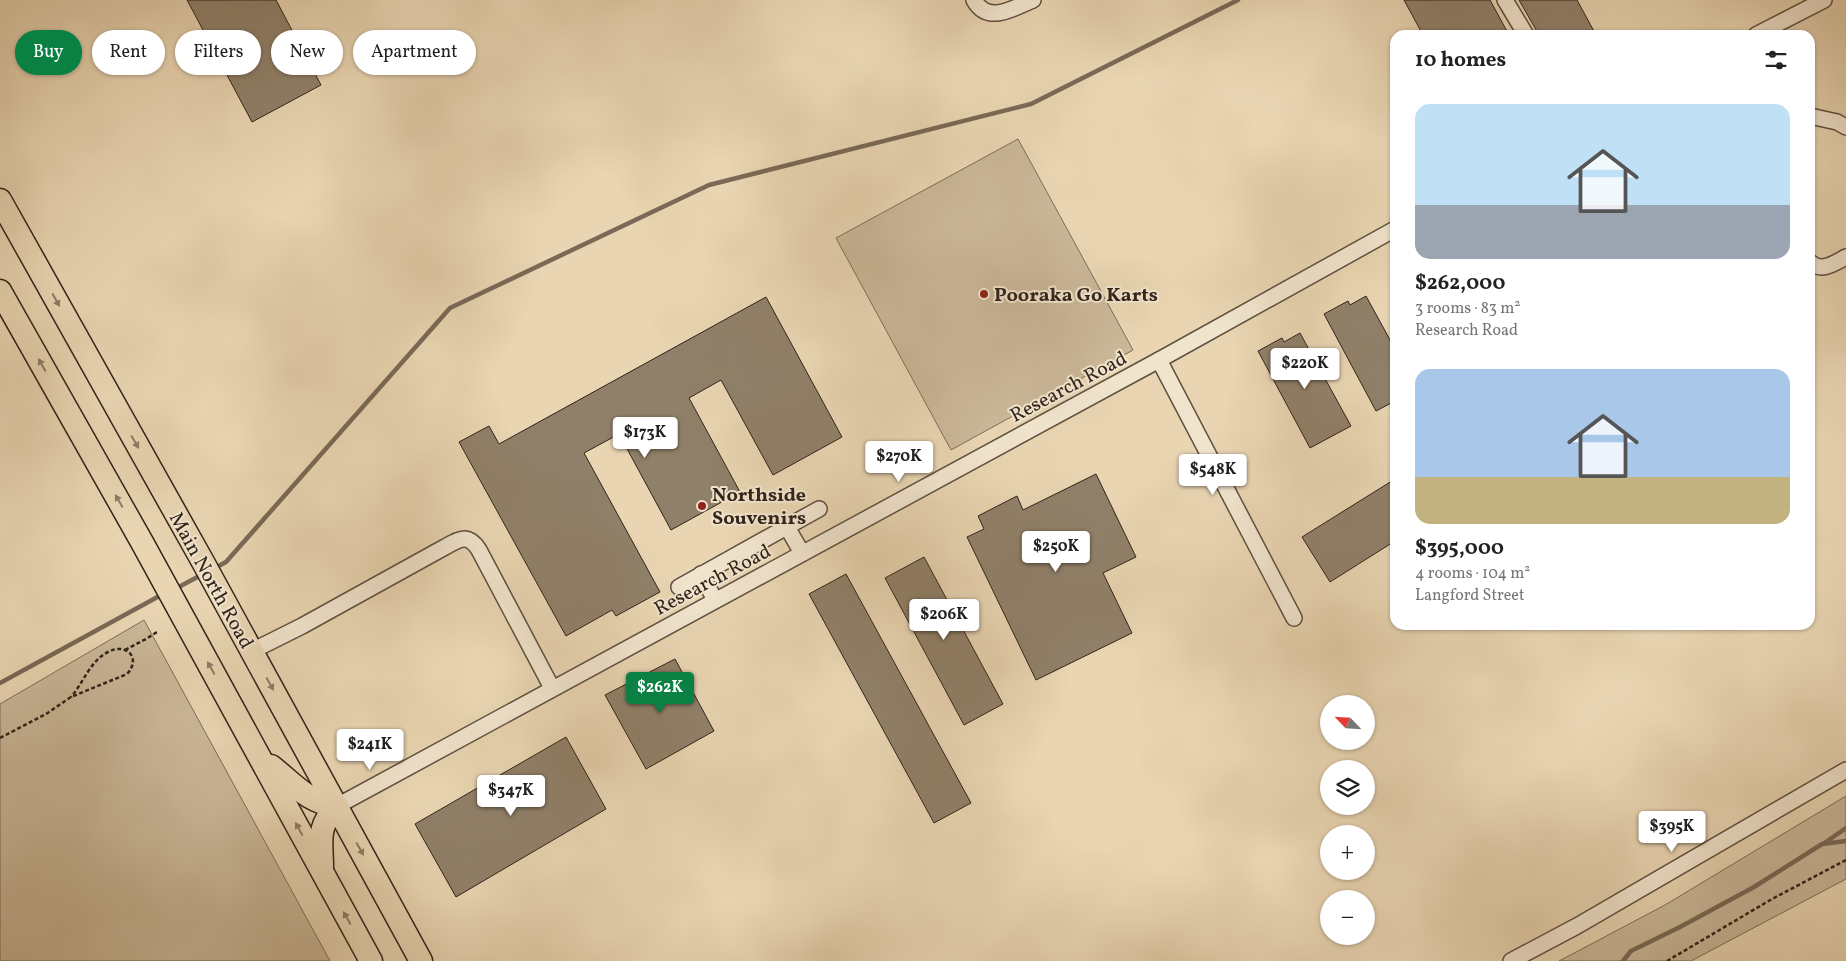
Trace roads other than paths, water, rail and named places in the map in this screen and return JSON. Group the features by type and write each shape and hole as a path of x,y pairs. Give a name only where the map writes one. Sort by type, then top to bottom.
{"highway":[{"name":"Main North Road","path":"0,200 208,571 421,961"},
{"path":"0,291 260,757 371,961"},
{"path":"260,757 312,800 323,805 337,806"},
{"path":"322,872 321,842 323,825 326,817 337,806"}],"street":[{"path":"974,0 979,8 990,14 1002,13 1033,0"},
{"path":"1505,0 1523,30"},
{"path":"1766,30 1824,0"},
{"path":"1815,117 1837,122 1846,127"},
{"name":"Research Road","path":"337,806 1159,360 1390,232"},
{"path":"1815,266 1825,267 1846,257"},
{"path":"1159,360 1294,618"},
{"path":"679,587 819,509"},
{"path":"787,527 802,553"},
{"path":"252,651 302,626 445,547 466,539 474,542 479,550 552,688"},
{"path":"701,574 716,600"},
{"path":"1511,961 1578,926 1846,770"}],"waterway":[{"path":"215,568 226,562 450,308 709,185 1031,104 1238,0"},
{"path":"175,589 203,574"},
{"path":"0,683 163,594"},
{"path":"1823,844 1846,828"},
{"path":"1623,961 1631,951 1754,887 1822,844 1846,841"}],"place":[{"name":"Pooraka Go Karts","path":"984,294"},
{"name":"Northside Souvenirs","path":"702,506"}]}
